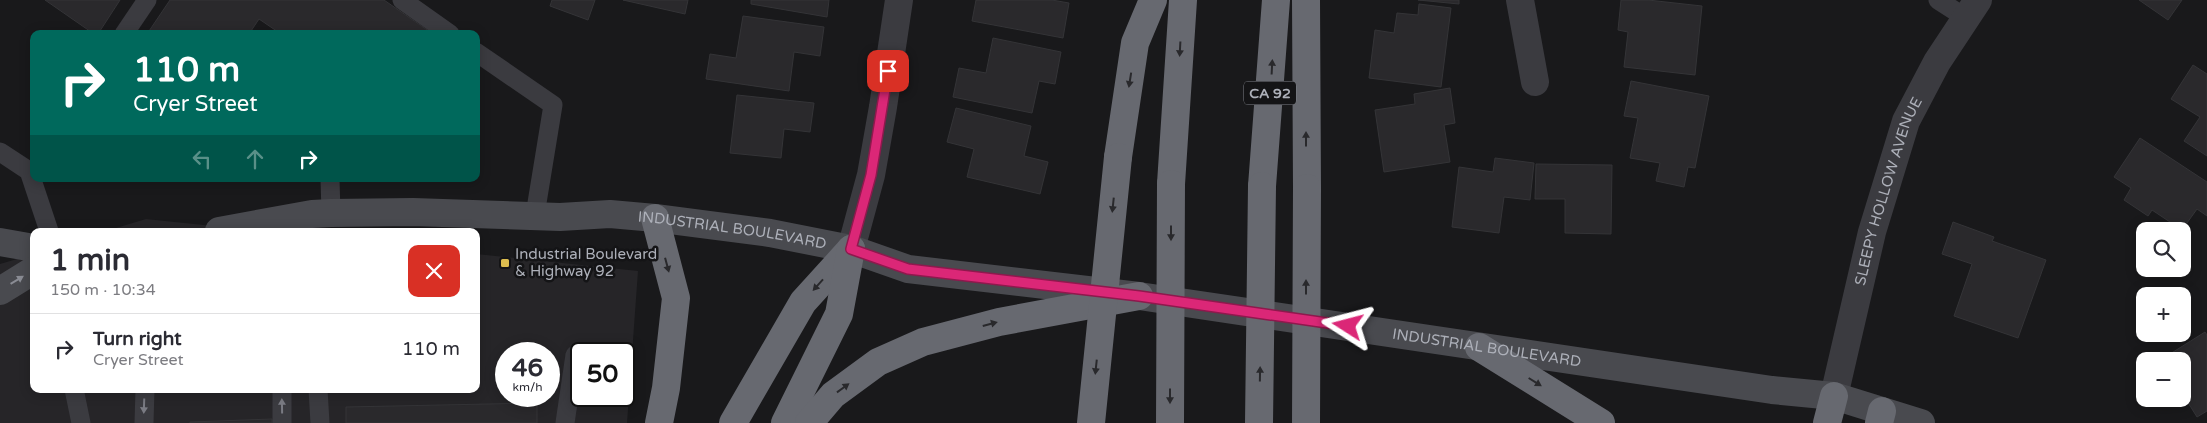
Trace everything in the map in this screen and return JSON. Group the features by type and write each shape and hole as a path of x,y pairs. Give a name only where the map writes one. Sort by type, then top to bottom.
{"highway":[{"path":"1091,423 1118,157 1135,43 1153,0"},
{"path":"1170,423 1171,184 1182,0"},
{"name":"CA 92","path":"1259,423 1262,186 1276,0"},
{"path":"1306,0 1306,423"},
{"path":"655,218 676,298 666,388 659,423"},
{"path":"733,423 803,302 851,249"},
{"path":"785,423 839,314 851,249"},
{"path":"809,423 833,395 878,362 924,342 999,322 1139,296"},
{"path":"1479,348 1601,423"},
{"path":"1827,423 1834,396"}],"main road":[{"name":"INDUSTRIAL BOULEVARD","path":"244,228 319,219 535,215 560,217 610,214 655,218 770,233 851,249 908,269 1139,296 1330,323 1479,348 1772,390 1834,396 1880,417 1922,423"},
{"path":"0,242 30,247"},
{"path":"0,290 30,272"}],"street":[{"path":"851,249 873,166 884,107 898,0"},
{"path":"1520,0 1535,82"},
{"name":"SLEEPY HOLLOW AVENUE","path":"1834,396 1872,232 1906,121 1937,62 1972,9"}],"lane":[{"path":"127,30 147,0"},
{"path":"402,0 444,30"},
{"path":"1938,0 1972,9"},
{"path":"480,55 553,105 535,215"},
{"path":"0,152 28,171 30,177"},
{"path":"32,182 48,228"},
{"path":"319,219 329,182"},
{"path":"565,423 570,389"},
{"path":"75,393 81,423"},
{"path":"144,423 145,393"},
{"path":"282,393 282,423"},
{"path":"318,393 320,423"}],"shaded area":[{"path":"146,219 232,228 116,228"},
{"path":"480,254 638,271 633,342 570,342 570,407 628,407 627,423 0,423 0,264 30,255 30,393 480,393"}],"building":[{"path":"45,0 120,0 101,30 88,30"},
{"path":"170,0 384,0 427,30 275,30 259,19 252,30 150,30"},
{"path":"552,0 595,0 588,20 550,6"},
{"path":"623,0 688,0 685,14"},
{"path":"751,0 829,0 827,17 751,4"},
{"path":"976,0 1052,0 1069,3 1063,38 972,21"},
{"path":"1418,0 1459,0 1459,4"},
{"path":"1621,0 1648,0 1702,6 1695,75 1624,67 1628,32 1618,30"},
{"path":"2139,0 2182,0 2168,20"},
{"path":"1419,4 1451,8 1441,87 1369,78 1375,30 1394,33 1397,13 1418,15"},
{"path":"743,16 824,27 820,56 794,52 789,91 706,79 710,54 736,58"},
{"path":"993,38 1061,52 1055,84 1039,81 1032,113 953,97 959,68 986,73"},
{"path":"2193,65 2207,74 2207,156 2184,141 2200,117 2171,99"},
{"path":"1631,81 1709,96 1695,168 1688,167 1684,187 1656,181 1660,163 1630,158 1638,118 1624,116"},
{"path":"1450,88 1455,123 1444,125 1450,162 1384,172 1375,110 1415,104 1414,94"},
{"path":"737,95 814,103 810,132 784,129 781,158 730,153"},
{"path":"956,108 1031,126 1024,156 1048,162 1040,194 967,177 974,149 947,142"},
{"path":"2140,138 2207,182 2207,216 2197,209 2188,222 2170,222 2152,210 2148,216 2124,200 2131,188 2114,177"},
{"path":"1495,158 1534,163 1530,200 1504,197 1499,233 1452,227 1459,167 1493,172"},
{"path":"1536,164 1612,165 1611,234 1565,233 1565,199 1535,199"},
{"path":"1953,222 1994,237 1992,241 2046,260 2018,338 1954,316 1972,264 1942,254"},
{"path":"2205,332 2207,335 2207,411 2197,417 2191,407 2191,352 2173,352"},
{"path":"495,404 495,407 537,407 537,423 346,423 346,407"},
{"path":"272,419 272,423 190,423 190,422"}],"place":[{"name":"Industrial Boulevard & Highway 92","path":"505,263"}],"route":[{"path":"888,71 884,107 868,190 851,249 908,269 1139,296 1348,326"}]}
